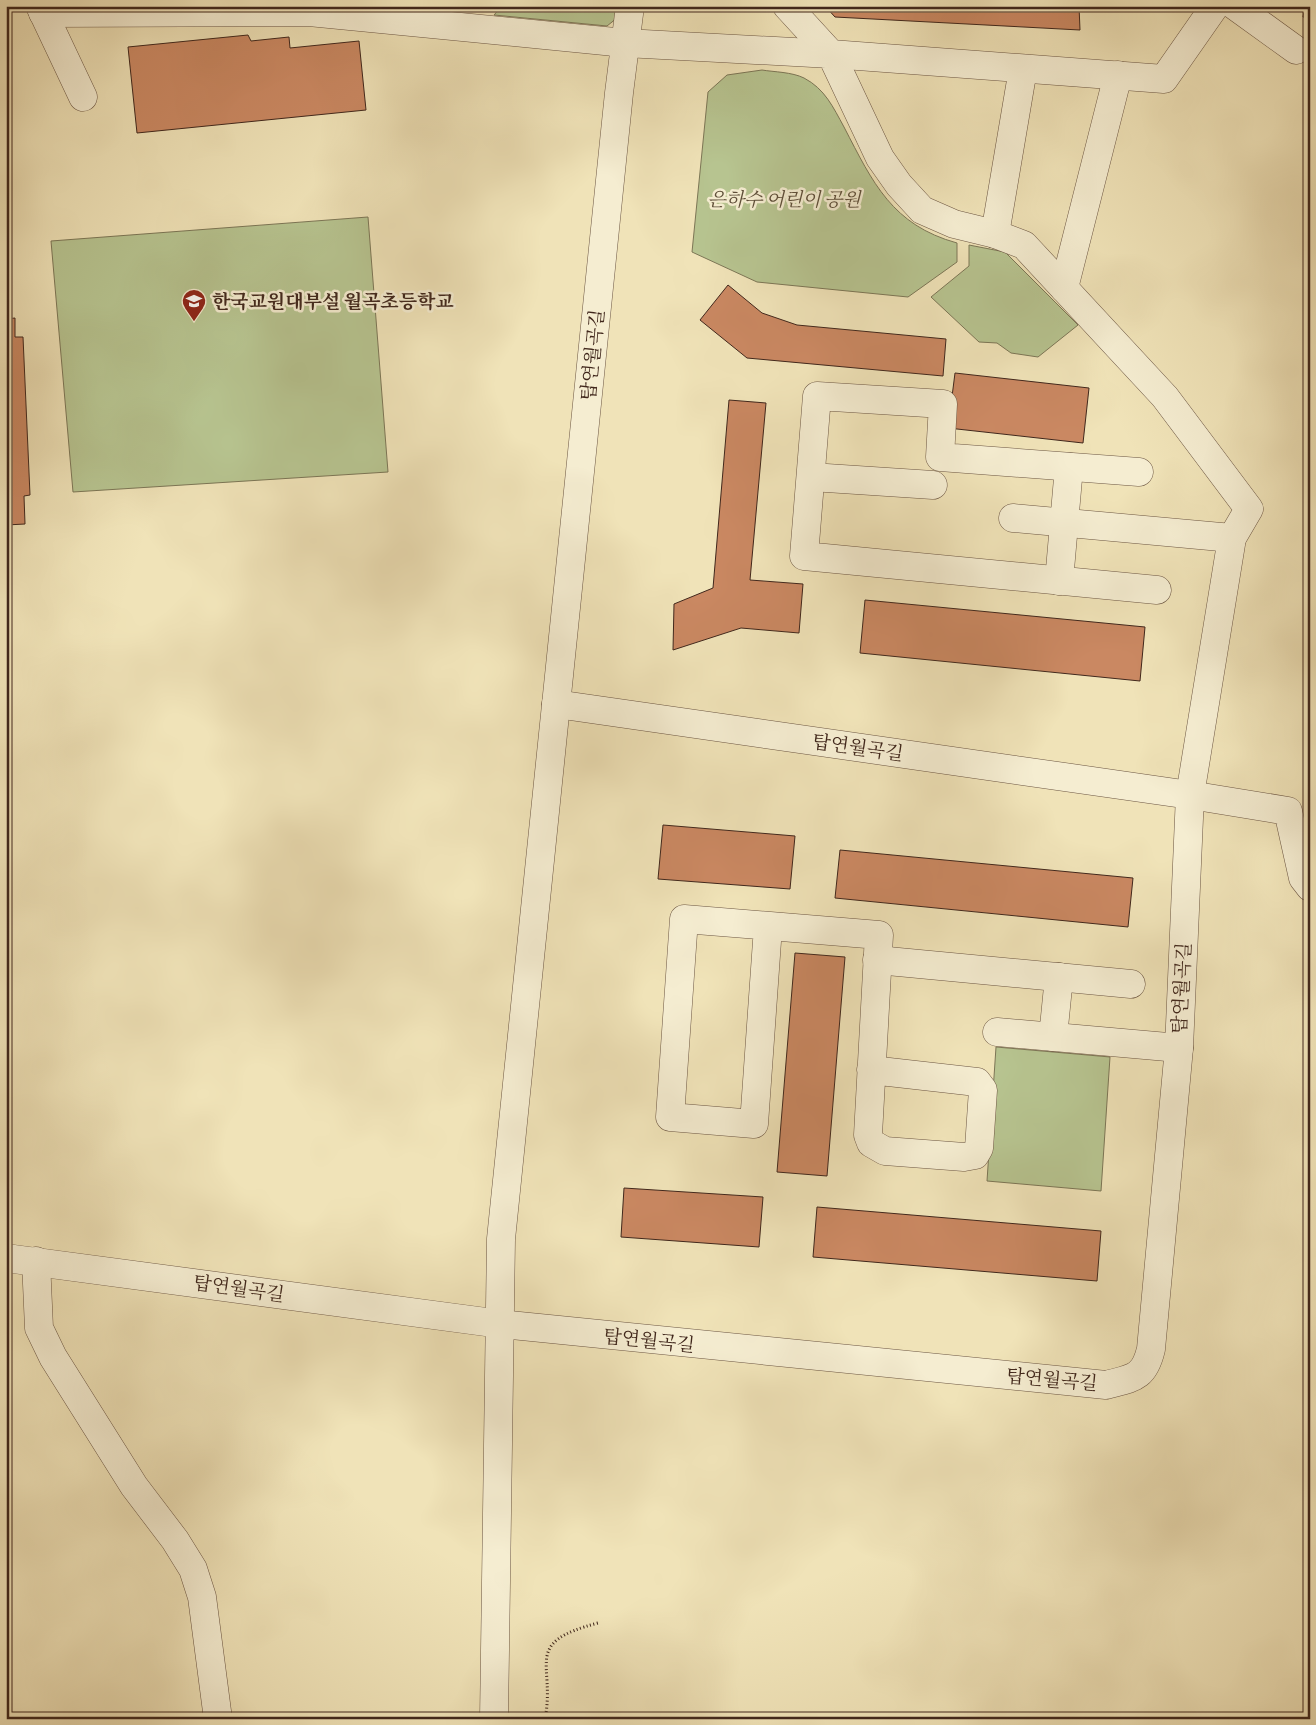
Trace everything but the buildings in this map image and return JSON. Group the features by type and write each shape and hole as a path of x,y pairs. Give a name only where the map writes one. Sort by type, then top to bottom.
{"street":[{"name":"탑연월곡길","path":"501,1324 501,1239 630,6"},
{"path":"787,6 831,54 880,158 899,185 916,204 922,210 954,224 1024,244 1064,288"},
{"path":"83,97 42,9 309,9 625,43 831,54 1164,79 1215,6"},
{"path":"1235,6 1296,50"},
{"path":"994,234 1023,69"},
{"path":"1064,288 1118,75"},
{"name":"탑연월곡길","path":"6,1258 501,1324 1106,1385 1133,1378 1147,1366 1151,1349 1178,1048 1190,795 1232,538 1248,508 1165,397 1064,288"},
{"path":"1139,472 940,457 943,404 817,396 804,556 1157,590"},
{"path":"1059,581 1069,467"},
{"path":"811,477 933,485"},
{"path":"1013,518 1232,538"},
{"name":"탑연월곡길","path":"556,704 1190,795"},
{"path":"1190,795 1288,811 1303,878 1310,887"},
{"path":"768,927 754,1124 670,1117 684,919 879,935 877,960 871,1070 868,1135 872,1143 885,1151 964,1157 975,1155 979,1148 983,1090 976,1082 871,1070"},
{"path":"877,960 1131,984"},
{"path":"1053,1037 1059,977"},
{"path":"997,1032 1178,1048"},
{"path":"36,1261 39,1328 53,1357 134,1486 193,1569 202,1597 218,1719"},
{"path":"494,1719 501,1324"}],"path":[{"path":"545,1719 545,1660 550,1648 563,1635 598,1623"}],"green space":[{"path":"502,6 632,6 607,26 494,15"},
{"name":"은하수 어린이 공원","path":"762,70 799,76 818,87 832,106 875,184 900,213 916,225 935,235 957,243 957,262 908,297 757,282 692,252 708,92 727,75"},
{"path":"368,217 388,472 73,492 51,241"},
{"path":"969,245 1005,252 1078,325 1038,357 1011,353 997,343 979,342 931,297 969,266"},
{"path":"996,1047 1110,1057 1101,1191 987,1181"}],"place":[{"name":"한국교원대부설 월곡초등학교","path":"194,322"}]}
